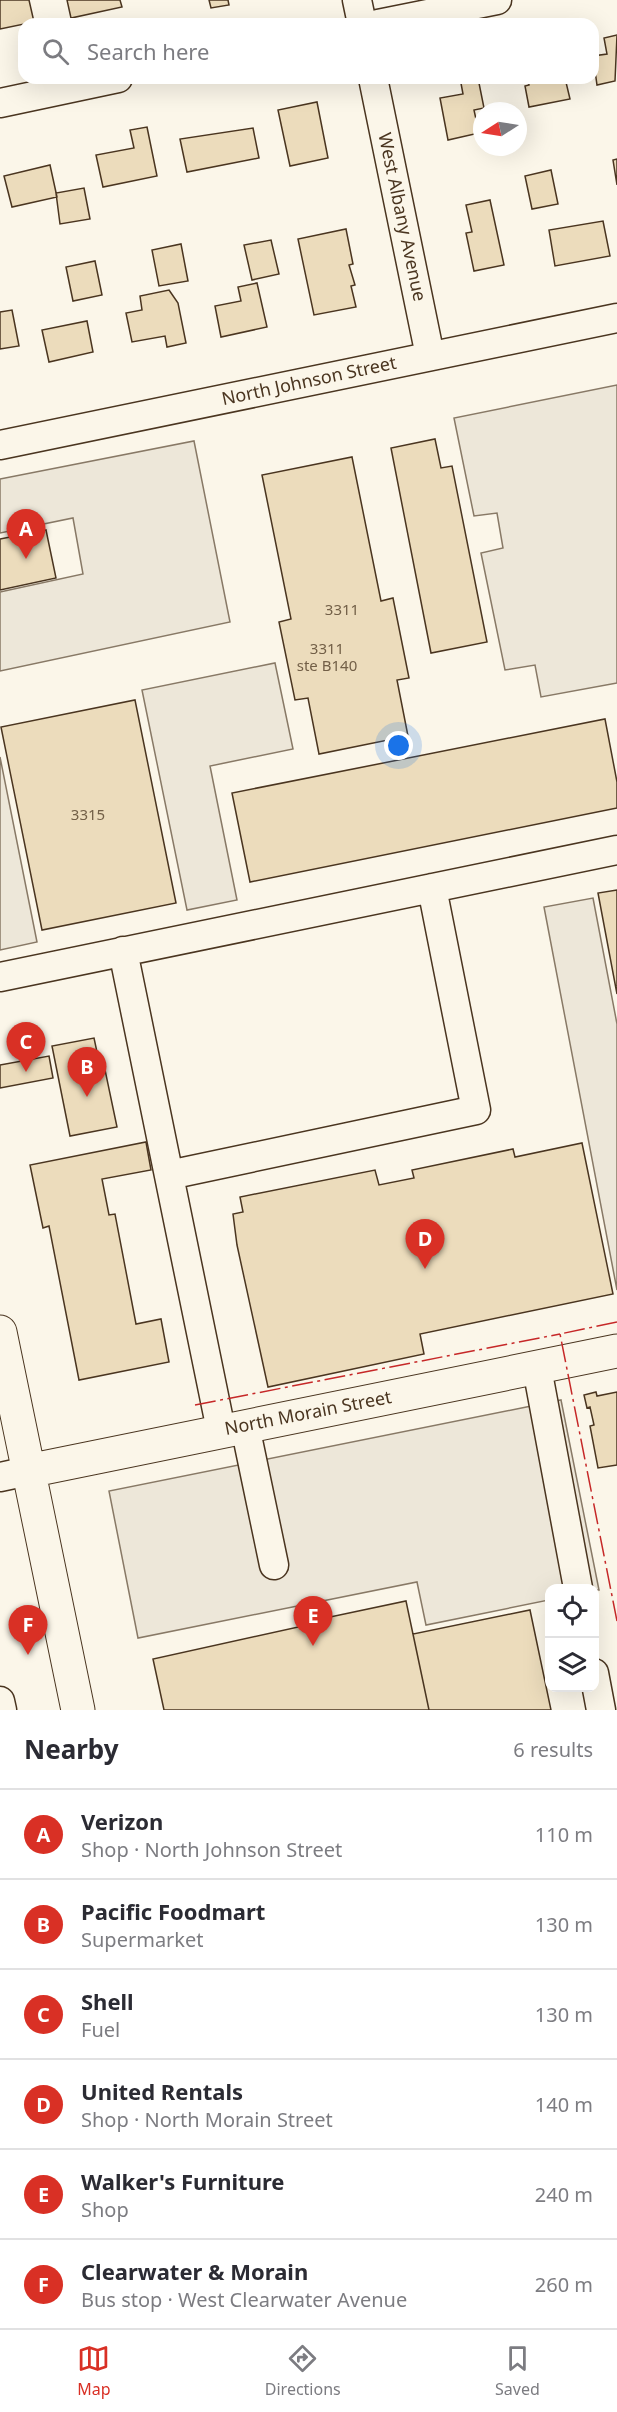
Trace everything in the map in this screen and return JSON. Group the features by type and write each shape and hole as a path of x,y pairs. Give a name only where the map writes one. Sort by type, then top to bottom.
{"main road":[{"path":"0,1332 14,1474 78,1710"},
{"name":"North Morain Street","path":"14,1474 617,1351"}],"street":[{"path":"357,0 361,18"},
{"path":"408,18 497,0"},
{"path":"0,103 90,84"},
{"name":"West Albany Avenue","path":"374,84 430,356"},
{"name":"North Johnson Street","path":"0,445 617,318"},
{"path":"0,977 617,850"},
{"path":"169,1175 476,1110 432,888"},
{"path":"123,951 169,1175 233,1428 274,1565"},
{"path":"537,1368 577,1584"},
{"path":"598,1692 602,1710"},
{"path":"0,1701 2,1710"}],"shaded area":[{"path":"617,385 617,683 541,697 535,665 505,670 481,553 503,548 497,513 474,516 454,418"},
{"path":"194,441 230,622 0,671 0,592 83,574 73,518 0,533 0,479"},
{"path":"275,663 293,749 210,766 237,900 187,910 142,690"},
{"path":"0,757 37,942 0,950"},
{"path":"593,898 617,1024 617,1290 544,907"},
{"path":"561,1400 598,1584 545,1584 545,1601 426,1625 417,1582 138,1638 109,1491"}],"building":[{"path":"0,0 29,0 33,18 18,18 18,25 0,29"},
{"path":"67,0 120,0 122,7 71,18"},
{"path":"209,0 228,0 229,5 211,8"},
{"path":"617,35 615,81 597,85 599,84 599,55 607,54 604,38"},
{"path":"461,84 479,84 483,102 473,102 473,134 448,140 440,98 463,94"},
{"path":"566,84 570,99 529,107 525,86"},
{"path":"317,102 328,158 290,166 278,110"},
{"path":"147,127 157,176 103,187 96,155 134,148 130,130"},
{"path":"253,128 259,158 187,172 180,139"},
{"path":"617,159 617,185 613,160"},
{"path":"50,165 57,197 12,207 4,176"},
{"path":"551,170 558,204 532,209 525,176"},
{"path":"84,188 90,219 60,224 56,193"},
{"path":"490,200 504,265 474,271 466,233 472,232 466,205"},
{"path":"603,221 610,256 555,266 549,230"},
{"path":"346,229 353,264 349,265 355,285 351,286 356,307 314,315 298,239"},
{"path":"271,240 279,274 252,280 244,245"},
{"path":"181,244 188,281 159,286 152,250"},
{"path":"95,261 102,295 73,301 66,267"},
{"path":"257,283 267,327 221,337 215,306 241,301 238,287"},
{"path":"169,290 178,303 186,343 167,347 165,336 132,342 126,313 142,310 140,296"},
{"path":"12,310 19,346 0,349 0,312"},
{"path":"87,321 93,352 49,362 42,330"},
{"path":"435,439 441,468 452,466 487,642 431,653 391,448"},
{"path":"352,457 381,601 393,598 409,678 397,680 408,736 319,754 308,698 295,700 279,622 291,619 262,475"},
{"path":"46,530 56,578 0,590 0,539"},
{"path":"135,700 176,903 42,930 1,727"},
{"path":"605,719 617,782 617,808 250,882 232,793"},
{"path":"617,890 617,994 598,893"},
{"path":"94,1038 97,1052 88,1053 91,1067 104,1065 117,1127 70,1136 52,1046"},
{"path":"49,1056 53,1078 0,1088 0,1065"},
{"path":"146,1142 151,1170 102,1179 109,1215 115,1214 136,1324 161,1319 169,1362 79,1380 49,1226 43,1228 30,1165"},
{"path":"582,1143 613,1294 420,1334 424,1354 268,1387 237,1245 233,1214 243,1212 240,1197 375,1170 379,1185 414,1178 412,1170 513,1149 515,1157"},
{"path":"596,1392 597,1396 617,1392 617,1465 598,1468 590,1426 594,1425 590,1407 587,1408 584,1395"},
{"path":"406,1601 429,1710 164,1710 153,1659"},
{"path":"530,1610 545,1681 545,1692 547,1692 551,1710 429,1710 413,1634"}],"power":[{"path":"617,1322 560,1334 617,1621"},
{"path":"195,1405 560,1334"}],"place":[{"name":"Verizon","path":"26,559"},
{"name":"Shell","path":"26,1072"},
{"name":"Pacific Foodmart","path":"87,1097"},
{"name":"United Rentals","path":"425,1269"},
{"name":"Walker's Furniture","path":"313,1646"},
{"name":"Clearwater & Morain","path":"28,1655"}]}
